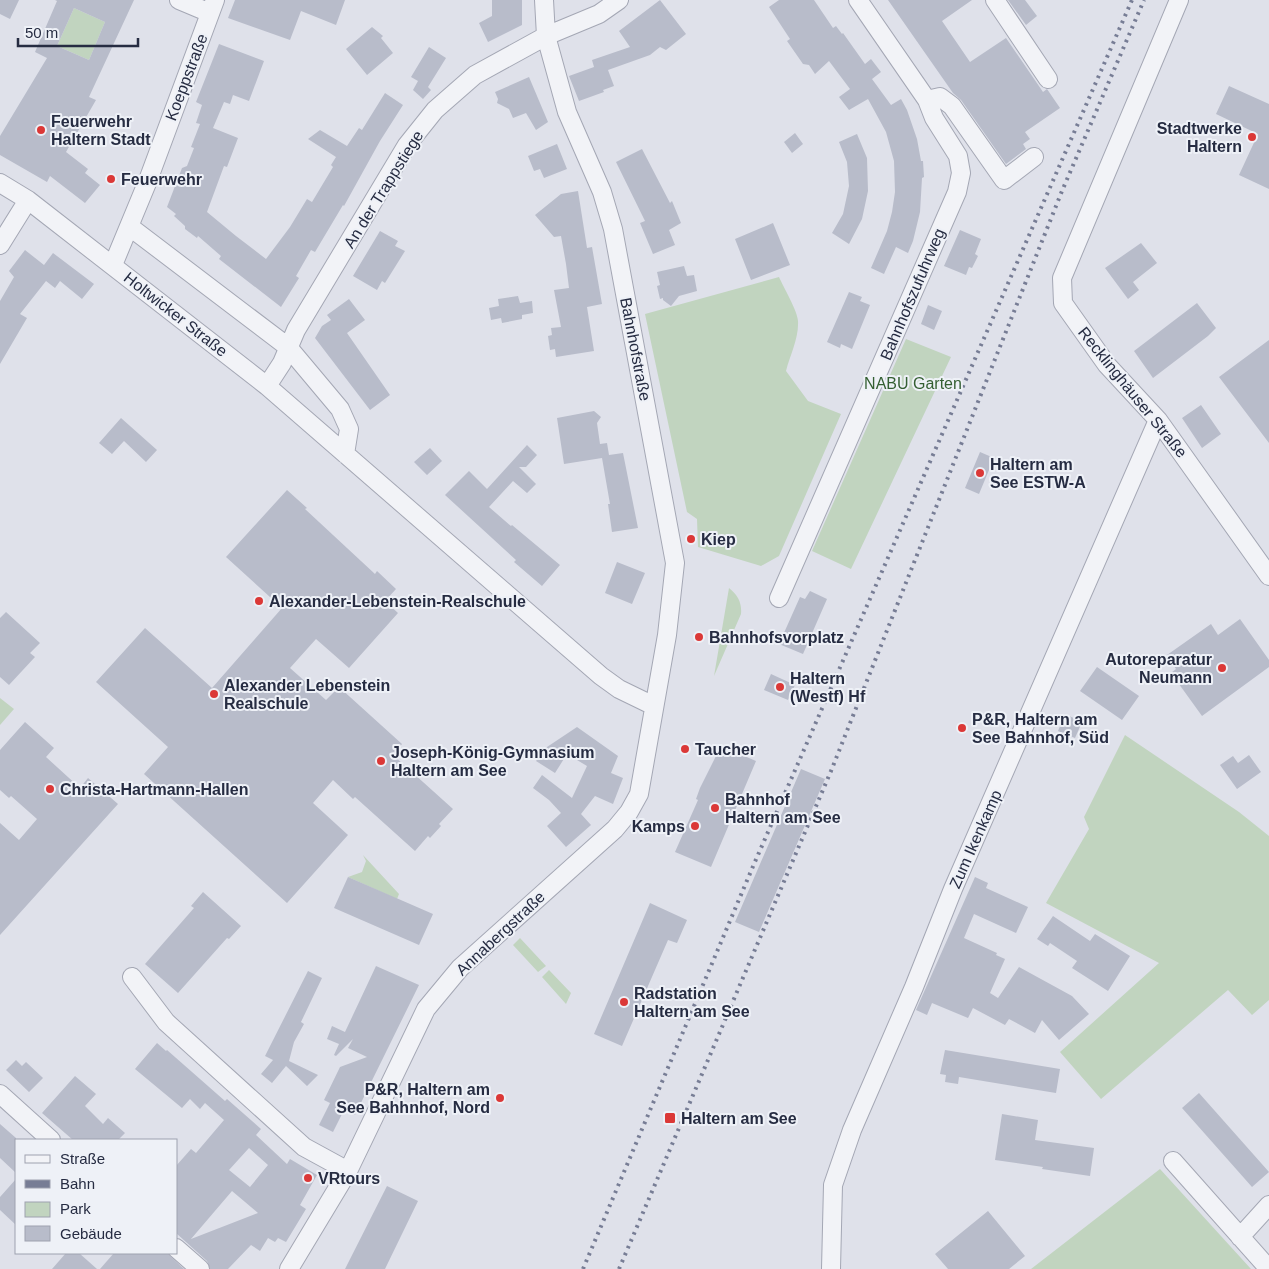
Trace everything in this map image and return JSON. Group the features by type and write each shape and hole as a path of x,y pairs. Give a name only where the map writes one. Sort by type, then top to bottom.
{"street":[{"path":"179,0 213,7"},
{"name":"Bahnhofstraße","path":"544,0 546,36 568,112 602,192 613,229 676,563 667,635 654,706"},
{"name":"An der Trappstiege","path":"267,386 282,363 296,330 407,145 435,110 475,75 546,36 600,14 619,0"},
{"path":"858,0 927,100 940,97 952,106 1004,180 1034,157"},
{"path":"995,0 1048,79"},
{"name":"Recklinghäuser Straße","path":"1179,0 1062,278 1063,303 1107,365 1158,420 1269,576"},
{"name":"Koeppstraße","path":"113,265 130,227 213,7"},
{"name":"Bahnhofszufuhrweg","path":"779,598 957,192 961,172 958,156 934,118 927,100"},
{"name":"Holtwicker Straße","path":"0,183 28,200 267,386 601,676 619,689 654,706"},
{"path":"0,245 28,200"},
{"path":"130,227 288,347 340,410 349,429 345,454"},
{"name":"Zum Ikenkamp","path":"831,1269 833,1185 852,1130 914,987 953,889 1158,420"},
{"name":"Annabergstraße","path":"289,1269 348,1170 426,1009 460,968 615,829 629,812 639,794 645,768 654,706"},
{"path":"132,978 166,1022 304,1146 348,1170"},
{"path":"0,1094 50,1139"},
{"path":"1173,1162 1269,1269"},
{"path":"1240,1237 1269,1206"},
{"path":"178,1250 200,1269"}],"green space":[{"path":"74,8 105,22 89,60 57,46"},
{"path":"779,277 793,305 798,321 796,340 786,371 808,401 841,414 779,556 761,566 698,547 697,519 687,512 645,314"},
{"name":"NABU Garten","path":"906,339 951,357 851,569 812,551"},
{"path":"729,588 739,600 741,614 714,676"},
{"path":"0,698 14,709 0,725"},
{"path":"1125,735 1239,812 1269,836 1269,1000 1252,1015 1228,990 1101,1099 1060,1052 1159,963 1046,903 1089,829 1084,817"},
{"path":"363,855 399,894 397,899 348,877 362,872 366,861"},
{"path":"520,938 546,966 538,972 513,945"},
{"path":"549,970 571,993 566,1004 542,977"},
{"path":"1160,1169 1251,1269 1031,1269"}],"building":[{"path":"0,0 19,0 10,19 0,14"},
{"name":"Feuerwehr Haltern Stadt","path":"55,0 134,0 89,97 96,100 66,152 88,169 85,173 100,185 85,203 50,176 47,182 0,155 0,136 47,58 35,52 57,1","holes":["74,8 105,22 89,60 57,46"]},
{"path":"235,0 345,0 336,25 301,11 290,40 228,18"},
{"path":"492,0 522,0 522,25 488,42 479,23 492,16"},
{"path":"660,0 686,34 666,50 660,47 650,55 608,70 614,86 603,90 604,92 579,101 569,76 594,67 592,60 630,47 619,31"},
{"path":"779,0 814,0 833,28 836,26 843,33 865,64 871,59 881,72 872,79 891,105 901,99 907,110 917,139 921,161 923,161 924,177 922,178 920,212 908,253 896,247 884,274 871,268 887,231 895,192 894,161 886,132 868,99 849,110 839,97 850,89 829,61 815,74 809,65 803,64 787,41 790,39 769,7"},
{"path":"888,0 972,0 942,21 970,62 1006,38 1043,92 1047,89 1060,108 1025,132 1030,139 1023,144 1026,149 1006,164 961,100 953,93"},
{"path":"1008,0 1025,0 1037,16 1026,25"},
{"path":"372,27 383,36 381,38 393,53 367,75 346,49"},
{"path":"219,44 264,61 249,101 233,95 230,104 224,102 213,128 238,138 227,167 224,166 207,212 266,259 290,227 307,199 312,202 333,167 331,165 336,157 308,139 320,130 347,146 359,128 362,130 385,93 403,105 315,252 311,250 296,276 299,278 281,307 219,259 221,256 198,236 197,238 185,229 185,226 174,216 176,214 167,207 182,168 187,166 194,148 191,147 200,124 196,123 202,105 196,102"},
{"path":"429,47 446,58 428,87 431,90 423,99 413,90 418,81 411,77"},
{"path":"529,77 548,122 536,130 526,113 513,118 509,109 497,103 498,99 495,92"},
{"name":"Stadtwerke Haltern","path":"1229,86 1269,104 1269,189 1239,175 1258,134 1216,114"},
{"path":"795,133 803,144 792,153 784,142"},
{"path":"857,134 867,158 868,191 862,219 849,244 832,233 843,214 849,186 847,162 839,142"},
{"path":"557,144 567,169 544,178 540,169 534,171 528,156"},
{"path":"642,149 670,203 672,201 681,223 669,230 675,245 653,254 640,223 645,221 616,162"},
{"path":"578,191 587,248 592,247 602,304 587,307 594,351 556,357 555,349 550,350 548,336 552,335 551,328 561,327 554,290 569,288 566,264 561,236 554,237 535,215 561,194"},
{"path":"773,223 790,265 751,280 735,239"},
{"path":"960,230 981,239 975,254 978,256 972,268 969,267 966,275 944,266"},
{"path":"380,231 398,241 395,246 405,251 385,283 382,281 377,290 353,276"},
{"path":"1141,243 1157,263 1133,282 1139,290 1128,299 1105,268"},
{"path":"25,250 44,265 53,253 94,284 82,299 60,281 55,288 46,281 20,314 27,318 0,364 0,301 14,277 9,271"},
{"path":"684,266 687,276 694,275 697,291 679,296 671,306 663,298 660,299 657,286 660,285 657,272"},
{"path":"849,292 862,297 860,301 870,305 852,349 841,344 840,348 827,342"},
{"path":"518,296 520,303 532,301 533,313 522,315 522,319 502,323 501,318 491,320 489,308 499,306 498,299"},
{"path":"349,299 365,320 347,333 390,395 370,410 315,338 322,326 331,320 327,315"},
{"path":"1197,303 1216,328 1153,378 1134,351"},
{"path":"928,305 942,311 934,330 921,324"},
{"path":"1269,340 1269,443 1219,377"},
{"path":"1201,405 1221,434 1202,448 1182,418"},
{"path":"594,411 601,417 597,423 600,444 607,443 609,455 623,453 638,528 612,532 608,504 610,504 602,458 564,464 557,418"},
{"path":"121,418 157,450 146,462 124,441 112,454 99,443"},
{"path":"527,445 537,455 526,467 519,467 536,484 527,493 513,481 489,507 560,565 542,586 514,562 516,560 445,495 469,471 487,489"},
{"path":"430,448 442,461 427,475 414,462"},
{"name":"Haltern am See ESTW-A","path":"980,452 994,458 979,494 965,488"},
{"name":"Alexander Lebenstein Realschule","path":"287,490 375,574 377,571 396,589 385,601 398,613 349,668 316,639 290,668 326,700 339,687 402,744 393,755 453,809 439,824 441,826 430,838 428,836 415,851 355,797 353,799 333,780 313,803 348,835 287,903 144,774 168,747 96,682 145,628 212,688 282,608 226,557"},
{"path":"617,562 645,573 632,604 605,593"},
{"path":"810,591 827,599 803,654 779,644 800,597 805,599"},
{"path":"6,612 40,643 30,653 35,657 9,685 0,677 0,618"},
{"name":"Autoreparatur Neumann","path":"1240,619 1269,660 1269,667 1202,716 1171,673 1176,669 1167,655 1211,624 1218,635"},
{"path":"1097,667 1139,696 1122,720 1080,691"},
{"name":"Haltern (Westf) Hf","path":"771,674 795,685 788,700 764,690"},
{"path":"1065,714 1082,722 1075,738 1058,731"},
{"name":"Christa-Hartmann-Hallen","path":"25,722 54,748 46,757 80,788 88,778 118,804 0,935 0,823 19,840 37,819 11,796 9,798 0,790 0,750"},
{"path":"577,727 618,756 611,773 623,778 613,804 595,796 581,814 591,825 566,847 547,826 561,813 549,800 533,788 542,775 572,798 587,766 567,754 555,773 536,761 547,747"},
{"name":"Bahnhof Haltern am See","path":"721,746 756,761 711,867 675,852 698,800 696,799 700,788"},
{"path":"1249,755 1261,772 1237,789 1220,765 1233,756 1238,763"},
{"path":"801,769 825,779 759,932 735,922"},
{"path":"348,877 433,914 419,945 334,908"},
{"path":"975,877 988,883 986,888 1028,907 1016,933 974,914 964,938 997,953 996,955 1005,959 990,993 998,998 1019,967 1072,996 1089,1014 1059,1040 1042,1020 1035,1033 1009,1019 1005,1025 973,1008 968,1018 932,1003 927,1015 916,1010"},
{"path":"203,892 241,926 229,939 227,938 178,993 145,964 194,908 191,906"},
{"name":"Radstation Haltern am See","path":"650,903 687,920 677,943 668,940 622,1046 594,1034"},
{"path":"1053,916 1090,941 1095,934 1130,956 1108,991 1072,968 1077,961 1050,943 1048,946 1037,939"},
{"path":"376,966 419,985 355,1115 344,1110 333,1132 319,1125 330,1103 324,1100 340,1067 367,1057 348,1048 353,1039 336,1056 334,1055 339,1044 327,1039 332,1026 345,1032"},
{"path":"308,971 322,978 301,1022 304,1024 294,1042 289,1061 318,1075 307,1086 286,1066 272,1083 261,1074 273,1060 265,1056"},
{"path":"157,1043 261,1129 256,1135 287,1164 290,1159 317,1175 300,1205 306,1209 286,1242 278,1238 275,1242 268,1238 260,1251 251,1245 228,1269 210,1269 207,1261 178,1235 178,1164 191,1149 196,1153 224,1120 205,1103 200,1109 190,1099 182,1108 135,1069","holes":["249,1148 268,1165 250,1187 229,1170","232,1191 258,1213 191,1239"]},
{"path":"945,1050 1060,1069 1056,1093 959,1077 958,1084 945,1082 946,1075 940,1074"},
{"path":"16,1060 22,1066 26,1062 43,1078 29,1092 6,1070"},
{"path":"75,1076 96,1094 85,1106 103,1124 108,1118 125,1133 119,1139 72,1139 42,1113"},
{"path":"1199,1093 1269,1172 1252,1187 1182,1108"},
{"path":"1002,1114 1038,1120 1035,1140 1094,1148 1090,1176 995,1160"},
{"path":"0,1124 16,1138 15,1172 0,1158"},
{"path":"15,1180 15,1224 0,1210 0,1197"},
{"path":"387,1186 418,1201 385,1269 345,1269"},
{"path":"988,1211 1025,1256 1009,1269 948,1269 935,1254"},
{"path":"65,1254 80,1254 97,1269 52,1269"},
{"path":"113,1254 168,1254 184,1269 100,1269"}],"railway":[{"path":"583,1269 754,864 1132,0"},
{"path":"619,1269 831,771 1062,191 1144,0"}],"place":[{"name":"Feuerwehr Haltern Stadt","path":"41,130"},
{"name":"Stadtwerke Haltern","path":"1252,137"},
{"name":"Feuerwehr","path":"111,179"},
{"name":"Haltern am See ESTW-A","path":"980,473"},
{"name":"Kiep","path":"691,539"},
{"name":"Alexander-Lebenstein-Realschule","path":"259,601"},
{"name":"Bahnhofsvorplatz","path":"699,637"},
{"name":"Autoreparatur Neumann","path":"1222,668"},
{"name":"Haltern (Westf) Hf","path":"780,687"},
{"name":"Alexander Lebenstein Realschule","path":"214,694"},
{"name":"P&R, Haltern am See Bahnhof, Süd","path":"962,728"},
{"name":"Taucher","path":"685,749"},
{"name":"Joseph-König-Gymnasium Haltern am See","path":"381,761"},
{"name":"Christa-Hartmann-Hallen","path":"50,789"},
{"name":"Bahnhof Haltern am See","path":"715,808"},
{"name":"Kamps","path":"695,826"},
{"name":"Radstation Haltern am See","path":"624,1002"},
{"name":"P&R, Haltern am See Bahhnhof, Nord","path":"500,1098"},
{"name":"Haltern am See","path":"670,1118"},
{"name":"VRtours","path":"308,1178"}]}
